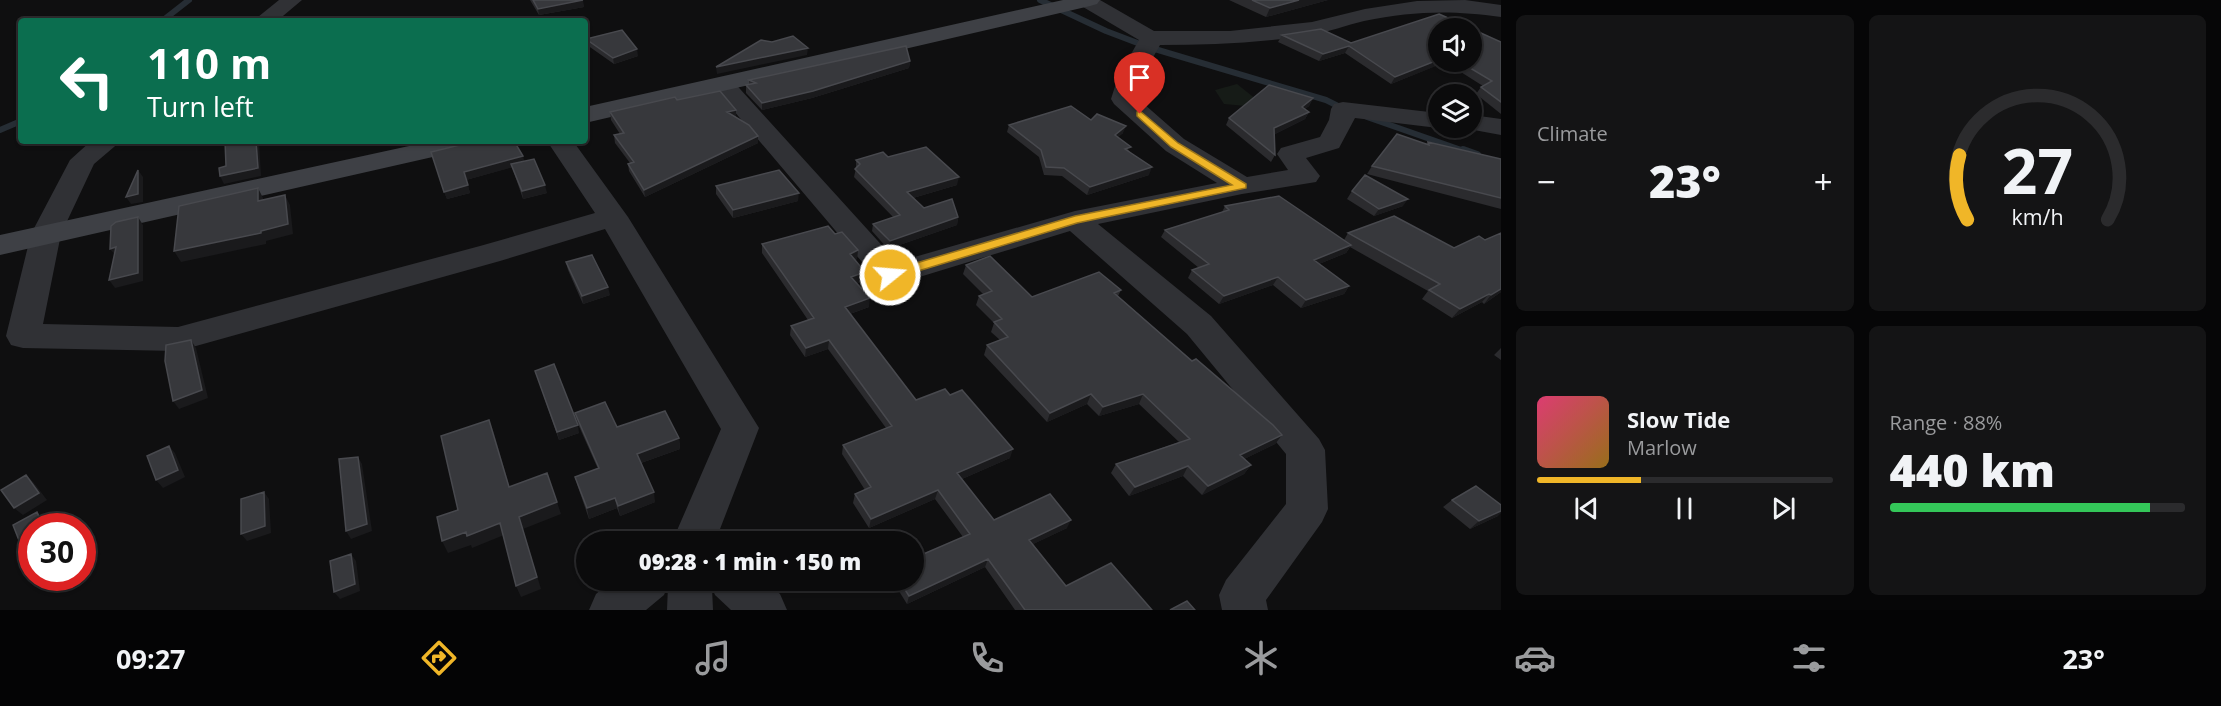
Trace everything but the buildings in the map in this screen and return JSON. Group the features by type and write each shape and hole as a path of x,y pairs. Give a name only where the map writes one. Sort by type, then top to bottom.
{"street":[{"path":"268,18 292,0"},
{"path":"588,114 1075,3 1150,38 1230,38 1312,28 1365,15 1417,7 1457,5 1501,11"},
{"path":"1150,38 1148,47 1130,77 1123,99 1175,145 1242,186"},
{"path":"723,84 890,275 1075,220 1242,186 1306,176 1290,154 1330,142 1342,120 1343,109 1428,119"},
{"path":"1482,124 1501,127"},
{"path":"104,144 83,160 46,234 23,336 178,339 613,218"},
{"path":"0,245 454,144"},
{"path":"562,144 613,218 740,428 698,531"},
{"path":"1075,220 1199,325 1305,450 1307,509 1242,595 1245,610"},
{"path":"612,610 635,591"},
{"path":"690,591 690,610"},
{"path":"743,591 764,610"}],"shaded area":[{"path":"1237,84 1267,108 1224,104 1215,90"}],"waterway":[{"path":"166,18 189,0"},
{"path":"1040,0 1106,31 1148,47 1326,100 1344,109"},
{"path":"1367,117 1467,152"},
{"path":"0,130 18,122"},
{"path":"1463,150 1477,155"}],"route":[{"path":"890,275 1075,220 1242,186 1175,145 1140,114"}]}
